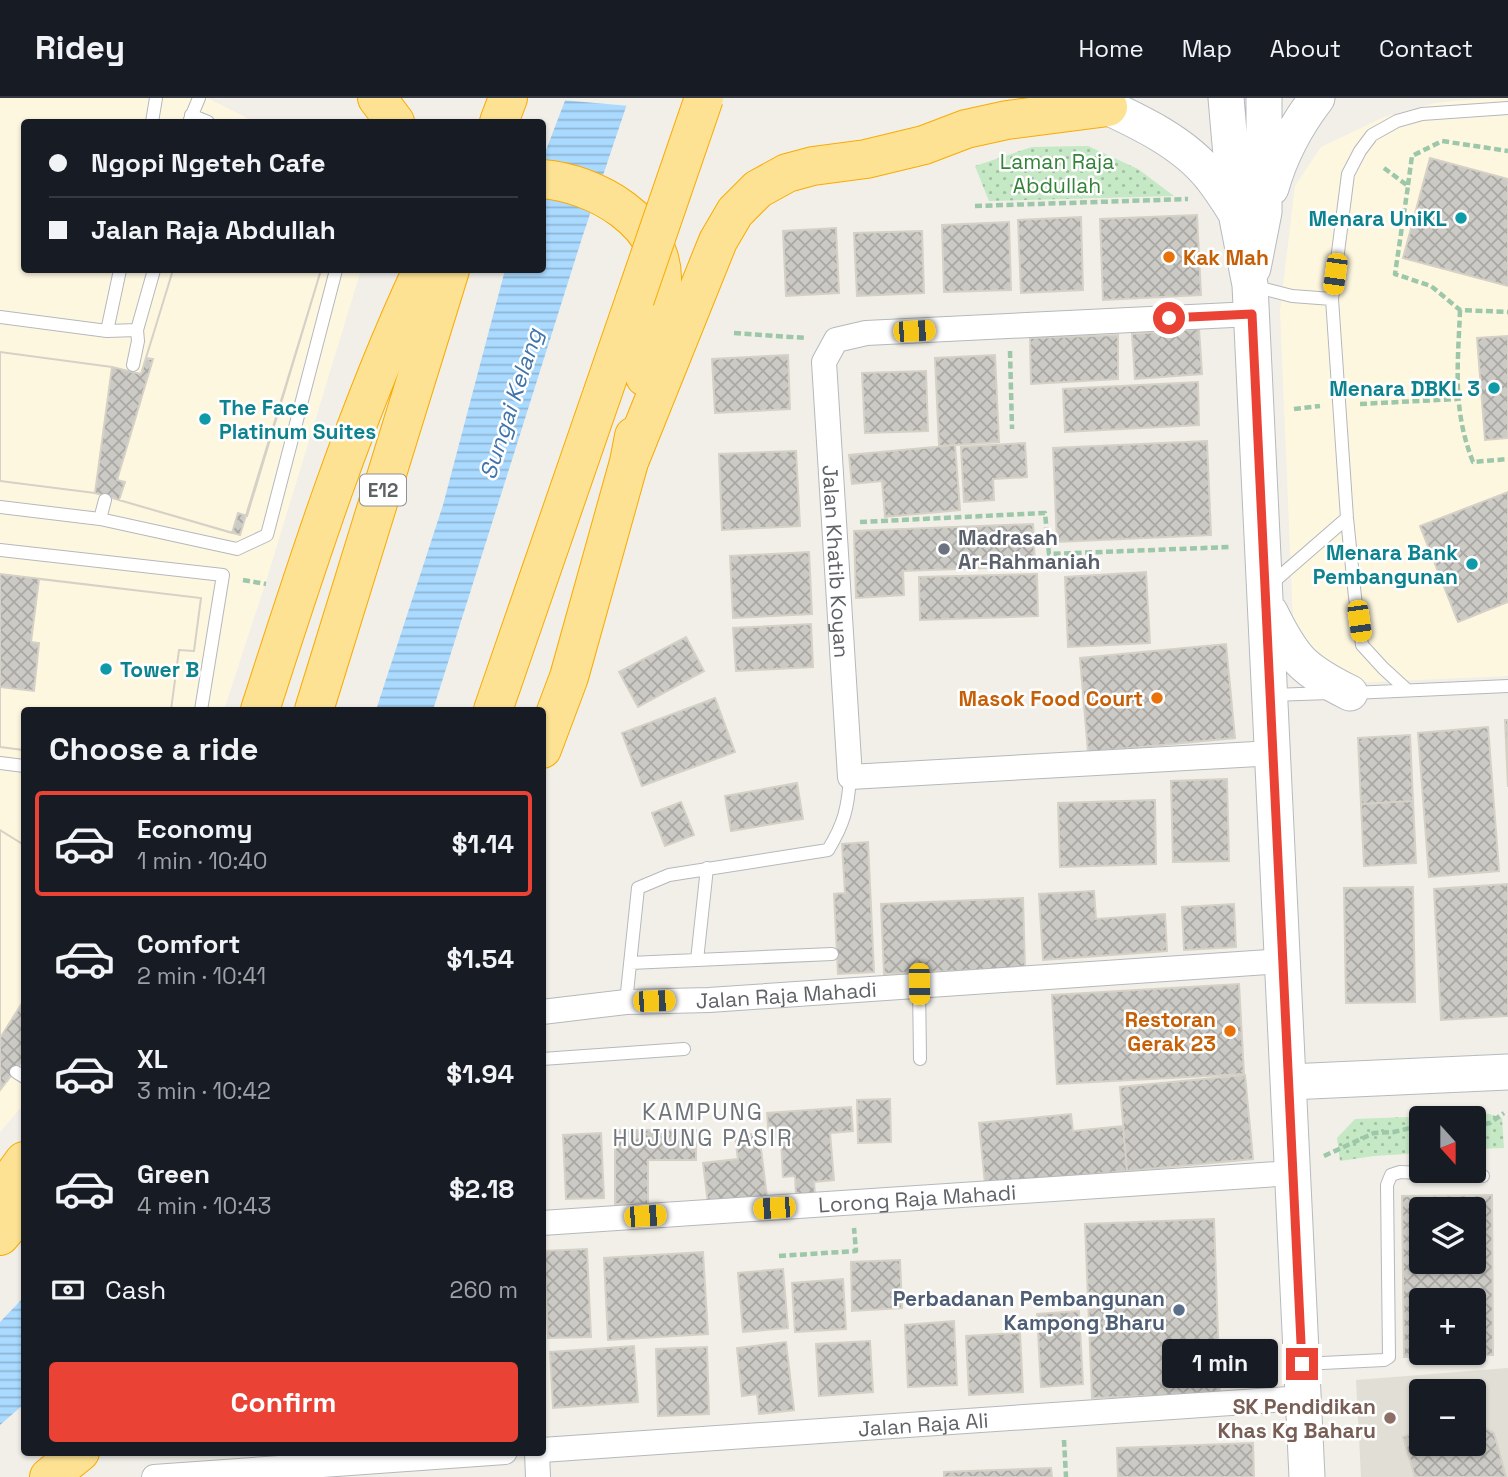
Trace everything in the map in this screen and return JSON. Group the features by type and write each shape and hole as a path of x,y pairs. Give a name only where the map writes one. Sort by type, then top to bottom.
{"highway":[{"path":"377,98 393,119"},
{"path":"500,119 508,98"},
{"path":"494,707 704,98"},
{"path":"629,462 718,241 735,212 758,189 787,173 813,166 866,159 924,145 1021,109 1098,103"},
{"path":"546,180 564,182 616,204 638,220 659,254 662,281 629,462 569,677 546,738"},
{"path":"393,331 407,273"},
{"path":"261,707 310,554 393,331 421,273"},
{"name":"E12","path":"315,707 449,273"},
{"path":"0,1194 21,1165"},
{"path":"0,1236 21,1212"},
{"path":"49,1477 75,1456"}],"street":[{"path":"1226,98 1250,212"},
{"path":"1264,98 1250,212 1251,300 1307,1477"},
{"path":"1250,212 1301,119 1317,98"},
{"path":"1098,103 1169,140 1191,156 1250,212"},
{"path":"836,340 866,333 1009,326 1251,300"},
{"name":"Jalan Khatib Koyan","path":"836,340 824,362 850,778"},
{"path":"1266,597 1287,646 1300,662 1316,676 1350,693"},
{"path":"850,778 1274,753"},
{"name":"Jalan Raja Mahadi","path":"546,1012 626,1002 709,1000 1283,961"},
{"path":"1289,1082 1508,1072"},
{"name":"Lorong Raja Mahadi","path":"546,1223 1293,1173"},
{"name":"Jalan Raja Ali","path":"546,1450 1062,1415 1303,1381"},
{"path":"153,1477 449,1456"},
{"path":"537,1456 538,1477"}],"lane":[{"path":"152,119 156,98"},
{"path":"190,119 199,98"},
{"path":"1406,690 1362,645 1347,518 1332,299 1348,174 1372,135 1397,121 1422,114 1508,108"},
{"path":"107,331 119,273"},
{"path":"133,365 138,341 137,330 153,273"},
{"path":"0,507 100,519 237,549 267,535 335,273"},
{"path":"1251,300 1292,296 1332,299"},
{"path":"0,317 107,331 137,330"},
{"path":"100,519 105,500"},
{"path":"1266,597 1297,559 1347,518"},
{"path":"0,550 223,575 201,707"},
{"path":"1271,695 1508,686"},
{"path":"0,763 21,766"},
{"path":"626,1002 638,888 669,875 828,850 839,833 848,810 850,778"},
{"path":"697,960 706,868"},
{"path":"630,963 832,954"},
{"path":"919,984 920,1059"},
{"path":"546,1059 684,1049"},
{"path":"1303,1381 1389,1357 1387,1185 1391,1175 1400,1171 1409,1172"}],"path":[{"path":"1508,151 1442,141 1412,156 1395,274 1431,286 1460,310 1508,312"},
{"path":"1384,168 1408,186"},
{"path":"975,206 1200,199"},
{"path":"1460,310 1457,399 1463,437 1473,463 1508,459"},
{"path":"1009,326 1012,429"},
{"path":"734,333 836,340"},
{"path":"1294,409 1339,404 1457,399"},
{"path":"834,523 1045,513 1049,554 1231,547"},
{"path":"1486,1124 1504,1113"},
{"path":"1324,1156 1374,1133 1409,1128"},
{"path":"779,1256 856,1251 851,1202"},
{"path":"1062,1415 1066,1477"}],"shaded area":[{"path":"0,98 207,98 249,119 21,119 21,273 360,273 225,707 21,707 21,1108 0,1132"},
{"path":"1508,98 1508,676 1347,683 1321,667 1293,621 1280,311 1295,186 1321,147 1384,117 1435,103"},
{"name":"SK Pendidikan Khas Kg Baharu","path":"1508,1368 1508,1477 1361,1477 1356,1380"}],"green space":[{"name":"Laman Raja Abdullah","path":"1088,146 1138,169 1174,196 989,201 975,166 1032,147"},
{"path":"1486,1114 1502,1118 1504,1148 1486,1149"},
{"path":"1409,1117 1409,1154 1340,1161 1337,1138 1355,1119"}],"water":[{"name":"Sungai Kelang","path":"566,98 629,98 434,707 377,707 443,505 504,273 546,273 546,150"},
{"path":"21,1300 21,1407 0,1425 0,1322"}],"pier":[{"path":"632,98 630,106 561,100"}],"building":[{"name":"Menara UniKL","path":"1430,158 1508,179 1508,286 1403,258"},
{"path":"1197,215 1201,295 1103,300 1100,219"},
{"path":"1081,217 1083,290 1021,293 1018,220"},
{"path":"1009,222 1011,290 944,292 942,225"},
{"path":"836,228 839,293 786,296 783,231"},
{"path":"922,231 924,293 857,296 854,233"},
{"name":"The Face Platinum Suites","path":"172,273 320,273 247,516 238,513 232,533 119,500 125,482 117,480 153,359 146,358"},
{"name":"The Face Platinum Suites","path":"172,273 320,273 240,535 95,493 0,481 0,352 112,367 141,374"},
{"path":"1199,329 1202,374 1135,379 1132,334"},
{"path":"1118,335 1118,379 1031,384 1030,338"},
{"name":"Menara DBKL 3","path":"1508,336 1508,438 1485,440 1477,338"},
{"path":"0,352 112,367 95,493 0,481"},
{"path":"788,355 790,409 715,413 712,359"},
{"path":"995,355 999,442 939,446 935,358"},
{"path":"926,371 928,431 865,433 862,373"},
{"path":"1198,382 1199,425 1065,432 1063,389"},
{"path":"1207,441 1211,535 1057,542 1053,448"},
{"path":"1025,443 1027,477 993,479 994,500 964,502 961,447"},
{"path":"955,445 960,510 885,517 882,481 852,484 849,455"},
{"path":"796,451 800,526 722,530 719,454"},
{"name":"Menara Bank Pembangunan","path":"1508,492 1508,602 1458,622 1420,526"},
{"name":"Madrasah Ar-Rahmaniah","path":"1033,524 1035,566 903,571 904,595 856,598 854,531"},
{"path":"809,552 812,614 733,618 730,556"},
{"path":"1146,572 1150,643 1068,647 1065,577"},
{"name":"Tower B","path":"0,574 201,598 194,651 179,650 171,707 21,707 21,750 0,747"},
{"path":"1037,574 1038,616 920,620 919,577"},
{"name":"Tower B","path":"39,579 201,598 194,651 179,650 171,707 21,707 21,750 0,747 0,687 34,691 39,643 31,642"},
{"path":"811,624 813,667 736,671 733,628"},
{"path":"686,637 704,671 638,707 619,672"},
{"name":"Masok Food Court","path":"1226,644 1235,738 1088,752 1080,658"},
{"path":"715,698 735,752 642,786 622,733"},
{"path":"1505,720 1508,720 1508,787"},
{"path":"1488,727 1499,871 1429,877 1418,733"},
{"path":"1410,735 1413,801 1361,804 1358,738"},
{"path":"1227,779 1229,861 1173,862 1171,781"},
{"path":"797,783 803,819 731,831 725,796"},
{"path":"1155,800 1156,864 1060,867 1058,803"},
{"path":"1413,801 1416,863 1364,866 1361,804"},
{"path":"681,802 694,835 665,846 652,813"},
{"path":"0,830 21,843 21,1005 0,1038"},
{"path":"0,830 21,843 21,1063 0,1090"},
{"path":"868,842 874,972 838,974 834,894 845,893 842,844"},
{"path":"1508,884 1508,1016 1441,1020 1434,889"},
{"path":"1413,887 1415,1002 1346,1003 1344,888"},
{"path":"1094,891 1096,919 1165,914 1167,951 1043,960 1039,894"},
{"path":"1023,898 1025,968 884,974 881,904"},
{"path":"1234,904 1236,947 1184,950 1182,907"},
{"path":"1239,984 1244,1074 1057,1084 1052,995"},
{"path":"1245,1075 1253,1159 1127,1171 1120,1087"},
{"path":"890,1099 891,1142 858,1143 857,1100"},
{"path":"851,1107 853,1131 830,1133 834,1180 814,1182 815,1195 796,1196 795,1176 783,1177 781,1138 769,1139 767,1113"},
{"path":"1071,1114 1073,1131 1123,1126 1127,1171 985,1184 979,1123"},
{"path":"615,1130 696,1130 696,1160 648,1160 648,1204 615,1204"},
{"path":"601,1133 604,1198 566,1199 563,1135"},
{"path":"759,1133 767,1197 708,1204 703,1163 738,1159 735,1136"},
{"path":"1492,1195 1493,1355 1486,1355 1486,1288 1409,1288 1409,1357 1404,1357 1402,1196"},
{"path":"1214,1219 1220,1393 1092,1398 1085,1224"},
{"path":"587,1249 591,1337 548,1338 546,1251"},
{"path":"703,1252 708,1334 608,1340 604,1258"},
{"path":"900,1260 902,1308 852,1311 851,1262"},
{"path":"783,1269 788,1328 743,1332 738,1273"},
{"path":"843,1279 846,1329 795,1332 792,1283"},
{"path":"1079,1311 1083,1384 1041,1387 1037,1314"},
{"path":"954,1321 957,1385 908,1387 905,1325"},
{"path":"1020,1333 1023,1392 969,1395 966,1336"},
{"path":"870,1341 873,1392 819,1396 816,1344"},
{"path":"786,1342 794,1410 759,1414 757,1394 742,1396 737,1348"},
{"path":"634,1346 638,1402 553,1408 550,1352"},
{"path":"707,1347 709,1414 658,1416 656,1349"},
{"path":"1486,1429 1494,1433 1506,1477 1415,1477 1403,1437 1409,1435 1409,1456 1486,1456"},
{"path":"1253,1443 1254,1477 1118,1477 1117,1448"},
{"path":"1051,1468 1052,1477 944,1477 944,1472"}],"place":[{"name":"Menara UniKL","path":"1461,218"},
{"name":"Kak Mah","path":"1169,257"},
{"name":"Menara DBKL 3","path":"1494,388"},
{"name":"The Face Platinum Suites","path":"205,419"},
{"name":"Madrasah Ar-Rahmaniah","path":"944,549"},
{"name":"Menara Bank Pembangunan","path":"1472,564"},
{"name":"Tower B","path":"106,669"},
{"name":"Masok Food Court","path":"1157,698"},
{"name":"Restoran Gerak 23","path":"1230,1031"},
{"name":"Perbadanan Pembangunan Kampong Bharu","path":"1179,1310"},
{"name":"SK Pendidikan Khas Kg Baharu","path":"1390,1418"}],"district":[{"name":"KAMPUNG HUJUNG PASIR","path":"703,1125"}],"route":[{"path":"1169,318 1252,314 1302,1364"}]}
